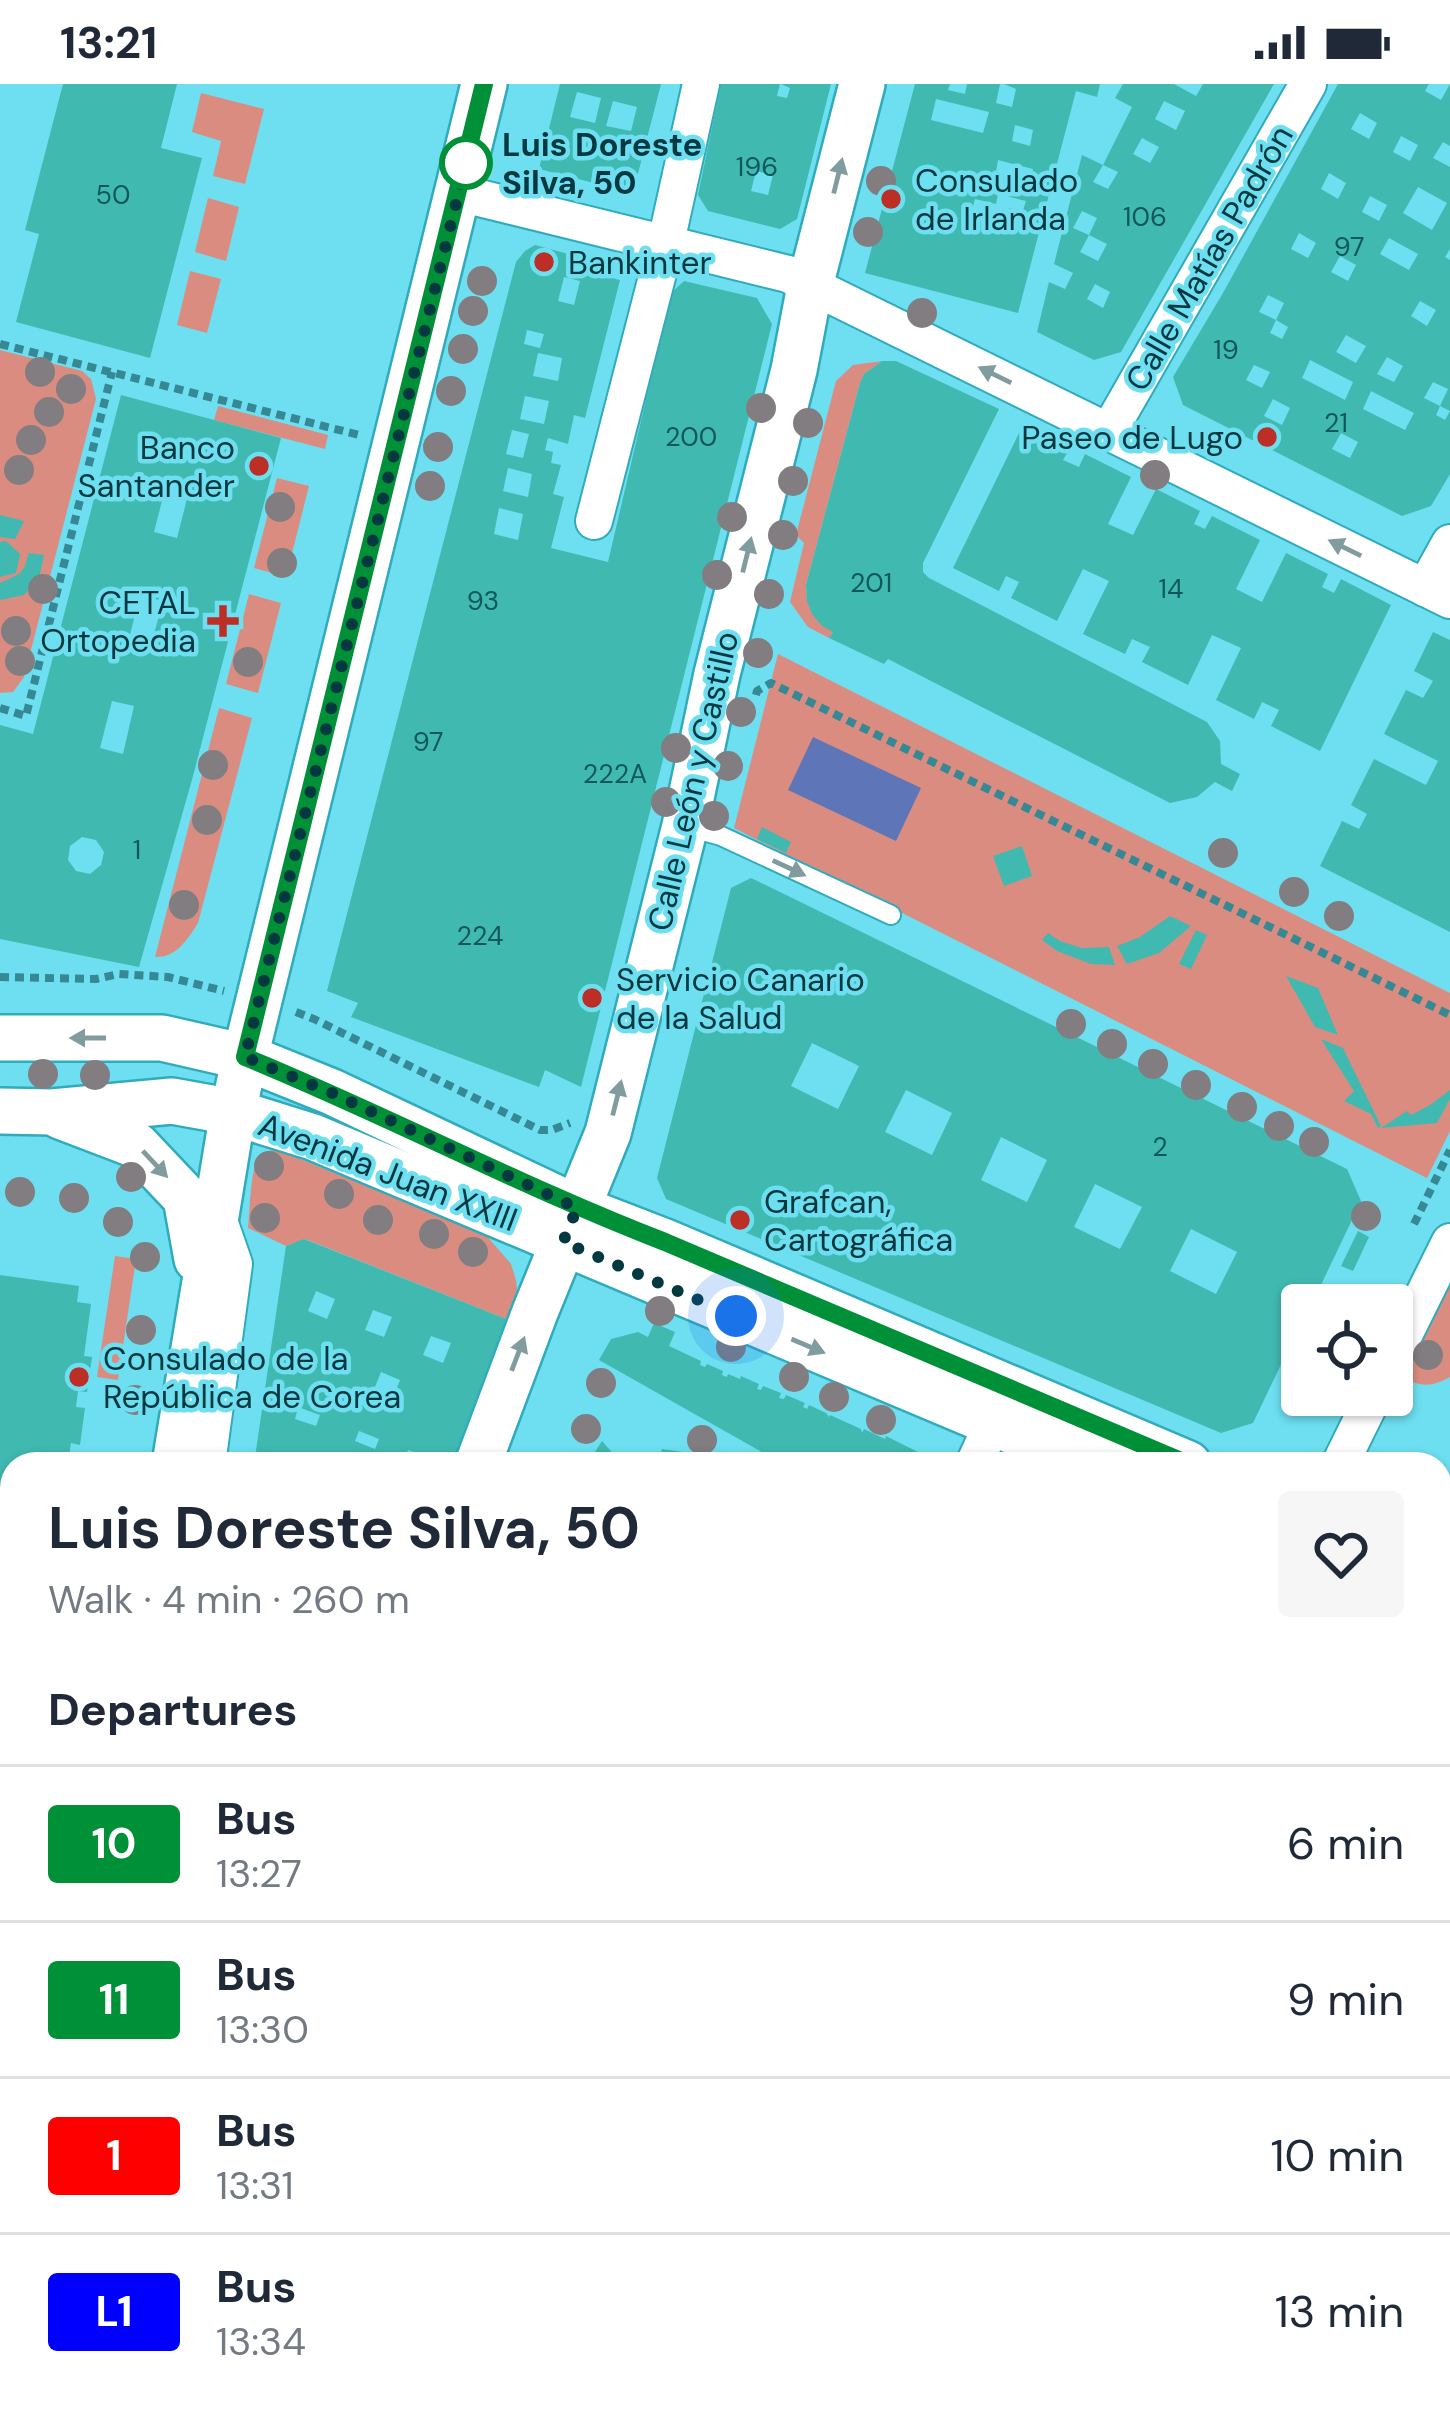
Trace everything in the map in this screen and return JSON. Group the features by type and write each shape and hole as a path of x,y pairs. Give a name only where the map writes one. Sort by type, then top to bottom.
{"street":[{"path":"177,1452 245,1057 484,84"},
{"path":"594,520 666,242 701,84"},
{"name":"Calle León y Castillo","path":"483,1452 608,1132 862,84"},
{"name":"Calle Matías Padrón","path":"1109,431 1308,84"},
{"path":"459,193 788,274 1438,594 1450,543"},
{"name":"Avenida Juan XXIII","path":"0,1038 162,1038 245,1057 332,1093 570,1225 1062,1452"},
{"name":"Avenida Juan XXIII","path":"0,1111 52,1112 172,1101 233,1112 570,1225 665,1242 1160,1452"},
{"path":"52,1112 136,1144 186,1198 203,1299"},
{"path":"209,1452 234,1264 216,1211"},
{"path":"1413,1317 1450,1242"},
{"path":"1346,1452 1364,1416"},
{"path":"980,1452 993,1423"}],"lane":[{"path":"685,826 721,836 891,915"}],"path":[{"path":"0,344 395,445"},
{"path":"0,708 26,716 112,372"},
{"path":"753,708 757,691 770,683 1450,1015"},
{"path":"0,977 168,977 259,999 314,1018 540,1130 579,1119 608,1132"}],"shaded area":[{"path":"201,93 264,109 245,184 213,176 221,141 192,132"},
{"path":"208,198 239,207 226,261 195,252"},
{"path":"190,271 221,279 207,333 177,325"},
{"path":"0,350 82,371 91,379 96,399 24,677 13,692 0,693"},
{"path":"882,361 860,383 806,585 807,601 833,632 829,638 808,627 790,602 804,543 796,535 836,381 853,365"},
{"path":"218,406 328,435 325,449 214,420"},
{"path":"277,478 309,486 286,577 254,568"},
{"path":"249,594 281,603 258,693 226,684"},
{"path":"778,654 1450,993 1450,1131 1427,1178 734,828"},
{"path":"219,708 252,718 198,923 175,951 155,957"},
{"path":"278,1150 485,1234 511,1264 516,1280 506,1319 305,1239 286,1246 248,1228 256,1163 264,1153"},
{"path":"115,1256 136,1259 118,1380 97,1377"},
{"path":"1450,1269 1450,1377 1430,1385 1413,1382 1413,1344"}],"water":[{"path":"813,737 921,788 896,841 788,790"}],"building":[{"path":"63,84 177,84 161,148 202,158 150,358 16,322 39,234 25,230"},
{"path":"560,84 661,84 633,193 539,169","holes":["577,92 601,98 595,123 570,117","613,101 637,107 631,131 606,126"]},
{"path":"721,84 780,84 777,96 787,98 790,88 781,84 831,84 797,219 780,229 708,211 698,195","holes":["756,171 773,175 768,195 751,191"]},
{"path":"915,84 950,84 948,90 965,94 967,84 1000,84 996,103 1012,107 1016,89 1004,84 1100,84 1097,97 1076,91 1018,313 865,273","holes":["936,99 989,112 983,133 931,120","1015,125 1033,130 1030,146 1012,141","998,160 1033,169 1030,180 996,172","916,169 960,180 956,195 913,184","998,194 1026,201 1023,211 1009,208 1006,222 971,213 975,199 996,204","930,210 948,215 943,233 925,228"]},
{"path":"1123,84 1174,84 1196,96 1203,84 1274,84 1121,352 1094,360 1037,332 1049,282 1065,289 1073,273 1054,264 1082,155 1103,165 1132,107 1115,98","holes":["1164,101 1185,111 1176,130 1155,119","1142,138 1159,147 1150,163 1133,154","1103,165 1118,172 1108,189 1093,182","1082,211 1097,218 1089,235 1073,228","1089,235 1107,244 1098,261 1080,252","1095,284 1110,292 1103,308 1087,299"]},
{"path":"1338,84 1429,84 1425,91 1441,100 1450,84 1450,146 1443,142 1433,158 1450,167 1450,249 1445,257 1450,260 1450,411 1450,474 1431,506 1402,516 1183,405 1173,377","holes":["1360,113 1377,123 1369,139 1351,129","1401,136 1418,145 1410,161 1393,152","1329,173 1346,183 1338,199 1321,189","1418,187 1447,203 1432,230 1403,213","1370,196 1387,205 1379,221 1362,212","1299,233 1316,243 1308,258 1291,249","1389,238 1418,254 1409,270 1380,254","1340,256 1356,265 1348,281 1331,272","1268,295 1284,303 1276,320 1259,312","1420,301 1436,310 1427,326 1411,316","1276,320 1288,327 1282,339 1270,333","1346,335 1366,346 1356,363 1336,352","1387,357 1403,366 1394,382 1377,374","1310,360 1353,382 1345,400 1302,378","1254,365 1270,372 1262,388 1246,380","1433,382 1448,389 1440,406 1424,398","1371,391 1414,413 1405,430 1363,409","1273,399 1290,408 1282,425 1264,416","1440,406 1450,411 1445,420 1436,415","1341,433 1358,442 1350,458 1332,449"]},
{"path":"535,245 609,265 608,277 620,280 585,418 574,415 568,444 548,438 545,450 553,452 551,463 561,465 553,494 564,497 551,548 608,562 671,293 684,281 757,298 772,324 581,1087 545,1070 539,1087 351,1017 358,1003 327,991 516,262","holes":["564,277 580,281 574,305 558,301","527,330 544,334 540,348 524,344","538,353 562,358 558,381 533,376","525,396 549,401 544,424 520,419","512,430 529,434 523,458 506,454","508,468 532,474 528,497 503,491","499,508 523,514 518,540 494,534"]},
{"path":"882,361 896,361 999,409 923,563 923,572 1207,722 1220,741 1221,764 1240,774 1232,791 1215,782 1197,797 1170,803 888,659 884,664 829,638 833,632 812,614 806,585 860,383"},
{"path":"121,395 281,438 139,967 0,939 0,725 33,734","holes":["166,485 189,491 177,538 154,532","140,595 163,601 150,649 128,643","112,701 134,706 123,754 100,748","82,837 96,840 104,852 101,865 90,874 76,871 68,860 70,846"]},
{"path":"1024,423 1071,446 1063,460 1079,467 1085,454 1131,477 1108,524 1133,535 1156,489 1200,511 1194,524 1205,529 1212,516 1260,540 1236,589 1262,602 1286,553 1328,574 1322,587 1334,593 1341,579 1391,605 1320,751 1271,726 1279,710 1262,702 1254,719 1216,700 1241,648 1212,635 1188,685 1142,662 1150,647 1132,639 1125,654 1083,634 1109,581 1083,569 1057,621 1011,598 1019,582 1006,576 999,591 953,568"},
{"path":"0,515 24,521 15,539 0,537"},
{"path":"6,541 20,554 16,573 0,577 0,542"},
{"path":"29,553 44,555 39,579 24,595 0,600 0,583 19,574"},
{"path":"1433,632 1450,640 1450,932 1320,866 1342,821 1359,829 1367,814 1351,805 1374,759 1426,785 1438,761 1384,734 1406,690 1423,698 1433,681 1414,671"},
{"path":"762,827 791,842 786,853 757,839"},
{"path":"1022,846 1032,876 1004,886 993,856"},
{"path":"751,878 1347,1169 1361,1201 1321,1284 1281,1284 1281,1364 1253,1423 1221,1433 666,1199 657,1178 731,888","holes":["812,1043 859,1066 838,1109 791,1086","906,1090 952,1113 932,1155 885,1132","1001,1137 1047,1160 1027,1202 981,1180","1095,1184 1142,1207 1120,1249 1074,1227","1191,1229 1237,1252 1216,1294 1170,1271"]},
{"path":"1170,916 1191,926 1159,953 1127,964 1117,946"},
{"path":"1196,930 1207,935 1191,969 1179,964"},
{"path":"1048,933 1082,948 1109,947 1115,965 1091,964 1057,951 1042,940"},
{"path":"1286,976 1318,988 1338,1035 1315,1027"},
{"path":"1321,1039 1343,1048 1378,1128 1371,1114 1344,1101 1354,1091"},
{"path":"1450,1090 1437,1123 1381,1128 1407,1111 1411,1115 1430,1105"},
{"path":"1358,1231 1369,1237 1353,1271 1341,1266"},
{"path":"304,1239 506,1319 456,1452 256,1452 286,1246","holes":["316,1291 335,1299 327,1319 308,1311","373,1310 392,1317 384,1337 365,1330","431,1336 451,1343 443,1363 423,1355","381,1372 400,1380 392,1400 373,1392","298,1407 320,1415 316,1426 295,1419","359,1431 379,1439 375,1449 355,1441"]},
{"path":"0,1275 79,1286 77,1302 91,1304 84,1356 92,1357 87,1392 78,1391 76,1407 85,1408 80,1445 71,1443 70,1452 0,1452"},
{"path":"654,1323 675,1332 669,1346 701,1361 700,1365 723,1371 727,1377 741,1376 759,1384 757,1389 763,1386 781,1393 779,1398 786,1395 862,1433 864,1429 886,1436 918,1452 762,1452 599,1360 611,1339 638,1332 648,1337"},
{"path":"602,1441 612,1452 595,1452"}],"bus line":[{"name":"10","path":"484,84 245,1057 577,1208 1160,1452"}],"place":[{"name":"Luis Doreste Silva, 50","path":"466,163"},
{"name":"Consulado de Irlanda","path":"891,199"},
{"name":"Bankinter","path":"544,262"},
{"name":"Paseo de Lugo","path":"1267,437"},
{"name":"Banco Santander","path":"259,466"},
{"name":"CETAL Ortopedia","path":"223,621"},
{"name":"Servicio Canario de la Salud","path":"592,998"},
{"name":"Grafcan, Cartográfica","path":"740,1220"},
{"name":"Consulado de la República de Corea","path":"79,1377"}],"route":[{"path":"466,163 245,1057 577,1208 563,1242 736,1316"}]}
